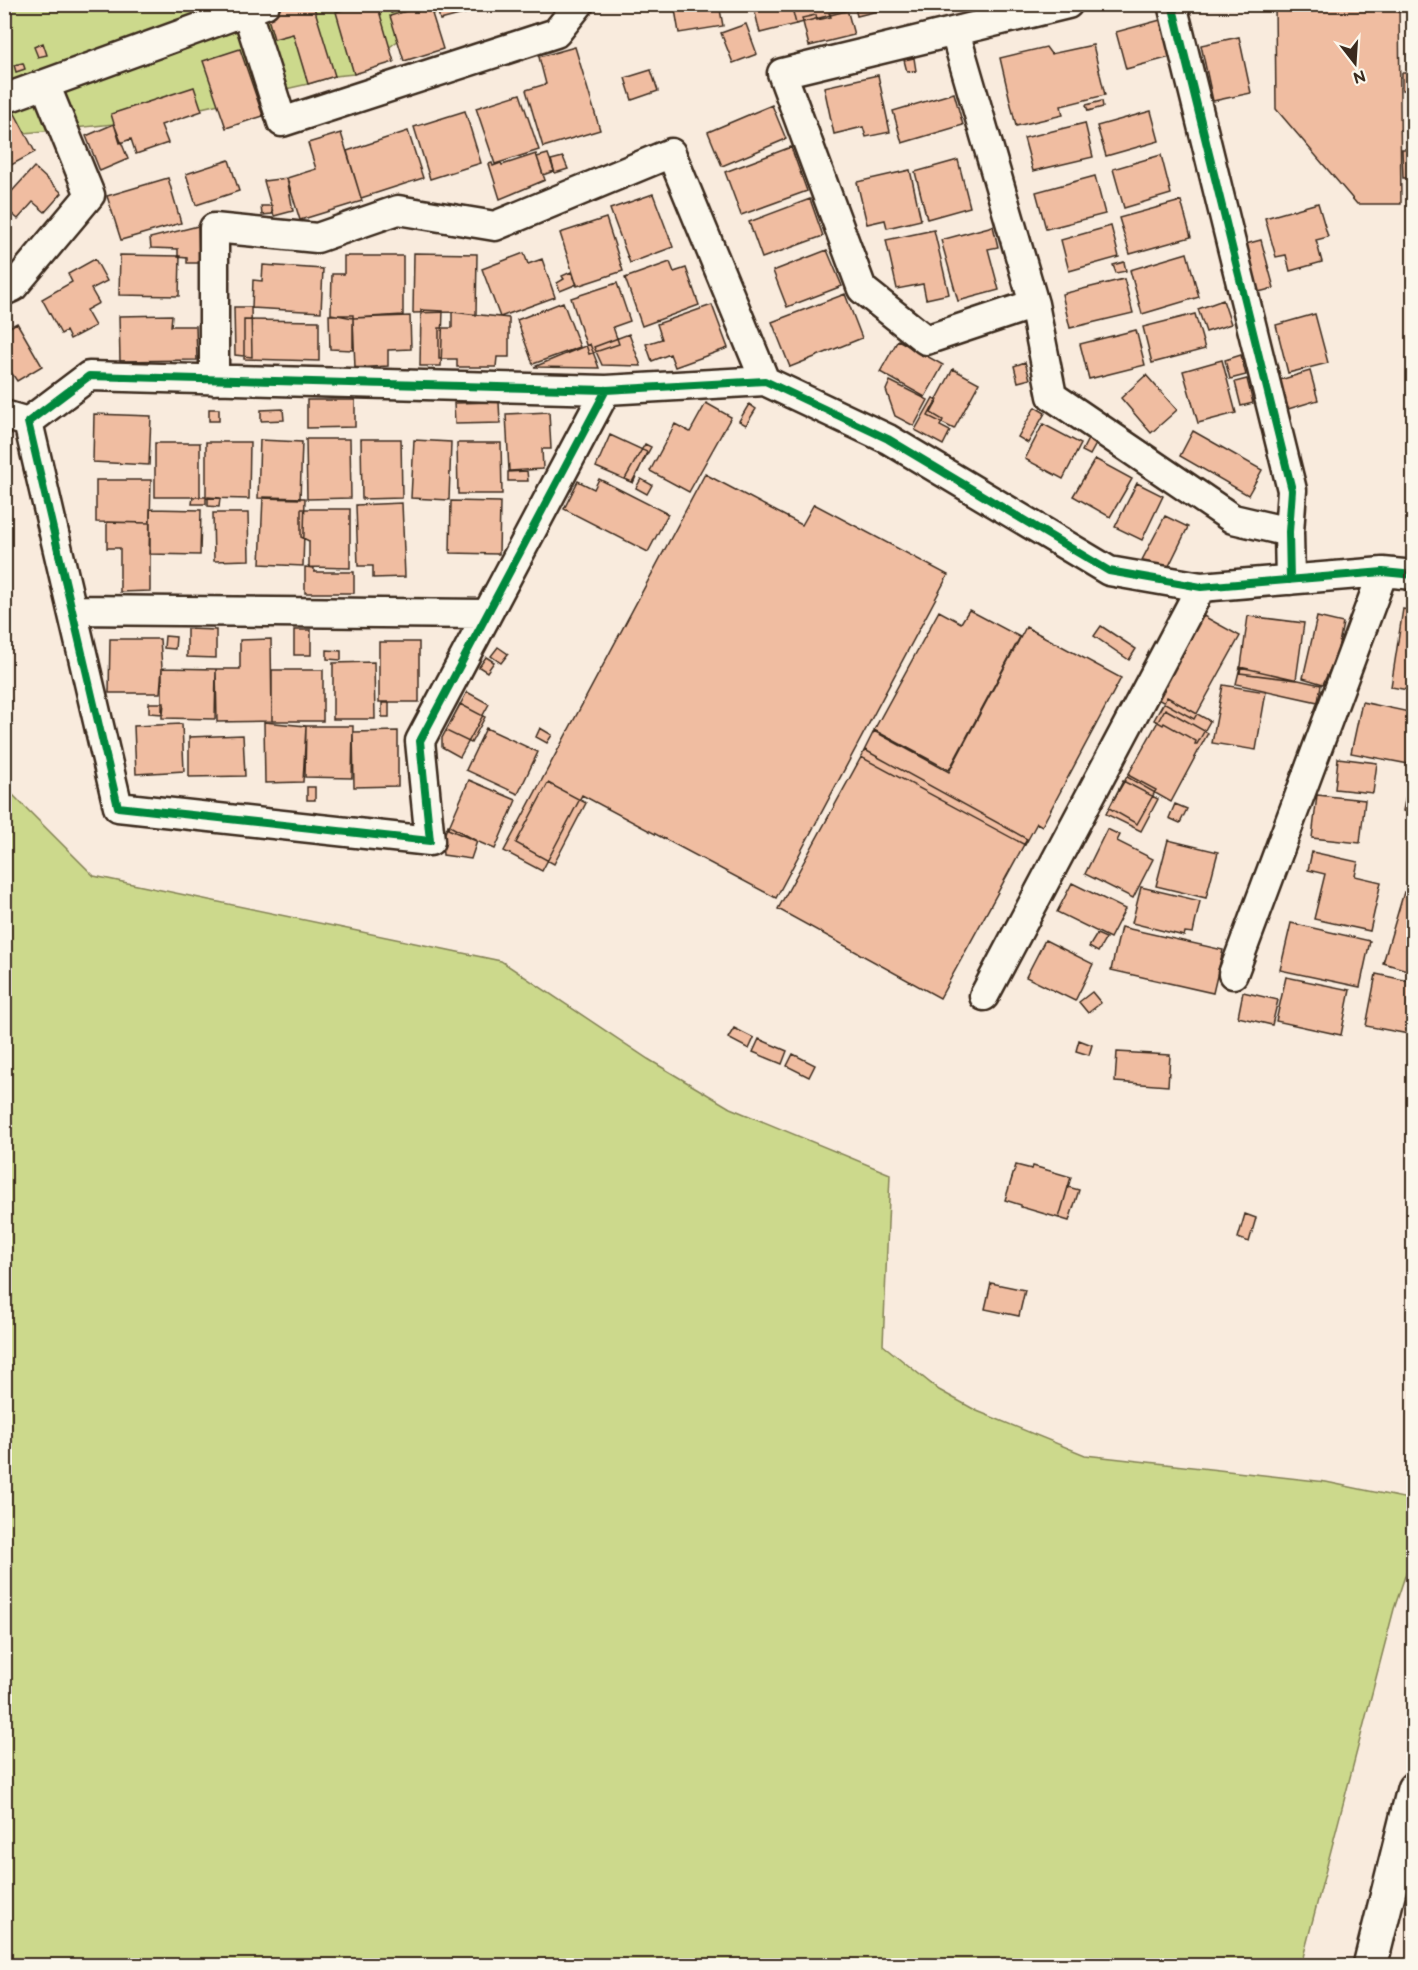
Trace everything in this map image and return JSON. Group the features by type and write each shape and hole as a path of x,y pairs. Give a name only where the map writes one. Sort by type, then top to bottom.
{"main road":[{"path":"1370,1965 1413,1789"}],"street":[{"path":"4,99 256,8 282,122 556,33 579,4"},
{"path":"1034,304 926,340 862,289 782,74 1068,4"},
{"path":"1172,4 1292,490 1289,532 1290,580"},
{"path":"955,32 1034,304 1052,396 1233,519 1289,532"},
{"path":"4,291 13,287 90,195 45,84"},
{"path":"214,380 214,228 317,238 398,210 495,226 671,153 765,381"},
{"path":"606,390 420,741 430,841 118,807 72,610 16,419 89,376 606,390 765,381 888,439 1109,571 1201,587 1383,572 1413,575"},
{"path":"1233,974 1383,572"},
{"path":"984,996 1201,587"},
{"path":"72,610 486,614"}],"green space":[{"path":"5,5 445,5 354,74 335,76 170,115 114,124 5,135"},
{"path":"5,787 94,876 501,961 648,1059 730,1108 890,1174 883,1345 939,1390 977,1411 1085,1455 1326,1482 1413,1500 1413,1552 1394,1609 1301,1965 5,1965"}],"building":[{"path":"275,4 313,4 335,76 308,84 293,34 274,39 265,8"},
{"path":"360,4 377,4 394,62 354,74 336,12"},
{"path":"388,4 417,4 391,13"},
{"path":"429,4 443,49 404,61 390,16"},
{"path":"436,4 474,4 475,11 440,20"},
{"path":"674,4 719,4 723,26 679,33"},
{"path":"753,4 791,4 796,24 760,33"},
{"path":"791,4 849,4 850,10 796,24"},
{"path":"854,4 902,4 902,5 857,16"},
{"path":"1275,4 1399,4 1401,204 1357,204 1276,109"},
{"path":"847,9 854,35 809,46 802,18 816,15 817,20 831,17 829,13"},
{"path":"1168,18 1178,55 1126,69 1116,32"},
{"path":"746,24 757,54 733,63 721,33"},
{"path":"1239,37 1251,93 1213,101 1201,45"},
{"path":"43,43 47,55 38,57 34,47"},
{"path":"1093,45 1105,95 1061,106 1063,115 1016,126 1000,58 1046,47 1051,54"},
{"path":"575,47 600,130 543,147 526,90 546,84 539,57"},
{"path":"240,49 263,116 226,128 203,61"},
{"path":"914,58 916,71 907,72 904,60"},
{"path":"23,63 25,69 16,72 14,65"},
{"path":"651,70 658,91 632,100 625,78"},
{"path":"1402,73 1410,73 1410,90 1402,90"},
{"path":"878,75 890,132 866,137 863,127 834,134 824,87"},
{"path":"194,87 202,111 161,125 168,143 136,154 131,139 120,143 111,114"},
{"path":"954,93 963,125 902,143 893,111"},
{"path":"520,94 539,150 495,164 476,108"},
{"path":"1102,101 1103,107 1088,111 1086,105"},
{"path":"772,105 786,139 722,166 708,132"},
{"path":"13,110 35,152 4,169 4,115"},
{"path":"465,111 481,163 430,179 414,127"},
{"path":"1151,111 1159,141 1106,156 1097,126"},
{"path":"1085,123 1093,157 1033,171 1024,138"},
{"path":"114,124 128,159 100,171 86,136"},
{"path":"408,131 423,178 361,198 347,151"},
{"path":"341,133 362,201 300,220 287,178 316,169 308,143"},
{"path":"791,147 807,191 741,215 725,172"},
{"path":"1402,149 1408,149 1409,178 1403,178"},
{"path":"536,154 545,180 500,199 489,164 492,163 493,166 501,163 502,165"},
{"path":"548,154 554,171 543,175 537,157"},
{"path":"1161,155 1171,194 1124,208 1113,169"},
{"path":"563,157 568,169 555,173 551,160"},
{"path":"229,160 239,191 196,205 186,174"},
{"path":"958,160 970,207 927,219 915,172"},
{"path":"34,167 62,193 45,212 33,202 18,219 4,207 4,200"},
{"path":"910,170 921,220 887,228 885,220 867,224 857,182"},
{"path":"1095,176 1105,214 1046,229 1036,192"},
{"path":"168,178 181,223 121,240 107,196"},
{"path":"287,178 293,211 274,216 264,181"},
{"path":"653,194 673,247 630,263 610,209"},
{"path":"810,199 823,236 762,258 749,222"},
{"path":"1181,201 1191,237 1130,254 1119,218"},
{"path":"1318,203 1328,237 1316,240 1322,262 1290,271 1286,255 1276,257 1265,218"},
{"path":"261,206 272,206 272,214 262,215"},
{"path":"606,218 623,271 577,286 560,233"},
{"path":"198,226 199,263 187,263 187,258 178,257 178,249 151,248 150,238"},
{"path":"993,226 998,247 988,249 999,290 958,301 941,240"},
{"path":"1111,226 1119,257 1069,271 1061,240"},
{"path":"934,230 949,294 926,299 923,284 897,289 886,240"},
{"path":"1261,240 1274,288 1251,294 1238,246"},
{"path":"827,250 842,286 787,307 773,271"},
{"path":"414,253 477,254 476,315 452,312 413,313"},
{"path":"524,253 528,264 542,259 555,297 500,317 482,269"},
{"path":"1187,253 1199,297 1142,314 1130,270"},
{"path":"120,255 180,256 179,296 119,295"},
{"path":"344,256 403,256 403,315 353,318 331,314 332,274 344,274"},
{"path":"95,259 107,281 91,289 99,303 86,310 95,326 70,339 66,331 61,334 42,299 72,282 68,274"},
{"path":"670,262 674,272 686,268 699,305 642,326 625,278"},
{"path":"1124,262 1126,271 1116,273 1113,265"},
{"path":"263,265 323,269 321,312 252,308 253,280 262,281"},
{"path":"571,272 577,284 560,291 557,283 564,279 562,276"},
{"path":"1124,279 1133,313 1070,328 1062,294"},
{"path":"617,283 630,321 613,327 619,344 589,354 571,298"},
{"path":"845,294 862,338 790,367 772,322"},
{"path":"1223,300 1231,324 1206,332 1198,309"},
{"path":"563,302 580,347 533,364 517,320"},
{"path":"712,305 728,348 675,367 670,354 652,361 646,344 662,339 657,324"},
{"path":"234,307 251,307 252,357 235,355"},
{"path":"421,310 443,311 441,366 420,366"},
{"path":"452,312 509,318 509,357 497,357 496,367 457,367 457,359 439,359 439,328 452,328"},
{"path":"1195,314 1205,349 1152,363 1143,327"},
{"path":"1315,314 1328,363 1288,373 1276,325"},
{"path":"172,315 171,326 196,326 197,360 120,361 119,316"},
{"path":"329,315 353,315 353,350 330,349"},
{"path":"410,316 411,349 388,350 388,366 355,368 353,318"},
{"path":"244,320 319,321 319,361 244,359"},
{"path":"17,323 42,366 17,381 11,372 4,376 4,330"},
{"path":"1136,330 1145,365 1089,379 1080,344"},
{"path":"629,334 641,366 602,365 594,347"},
{"path":"898,340 943,365 925,397 880,372"},
{"path":"590,344 599,368 534,367"},
{"path":"1241,355 1246,375 1230,379 1225,360"},
{"path":"1222,360 1236,413 1198,423 1183,371"},
{"path":"1025,362 1030,379 1018,382 1014,366"},
{"path":"953,369 979,383 954,429 928,416"},
{"path":"1310,371 1318,400 1288,409 1280,380"},
{"path":"1146,375 1177,410 1151,433 1121,398"},
{"path":"1247,379 1253,403 1241,406 1235,382"},
{"path":"890,381 928,400 914,426 895,416 886,390"},
{"path":"933,398 938,400 931,413 943,420 940,426 950,431 943,445 915,430"},
{"path":"307,400 355,400 355,427 307,428"},
{"path":"499,402 500,423 455,424 454,403"},
{"path":"706,403 731,417 689,492 650,471 675,424 690,432"},
{"path":"749,404 756,409 746,425 739,421"},
{"path":"1035,407 1045,413 1028,443 1018,437"},
{"path":"209,409 219,409 219,421 209,421"},
{"path":"283,409 284,420 261,421 261,410"},
{"path":"549,412 551,449 542,449 543,469 509,471 506,414"},
{"path":"94,414 151,416 149,465 93,462"},
{"path":"1043,424 1081,444 1063,479 1025,459"},
{"path":"1193,431 1262,470 1248,495 1180,456"},
{"path":"610,435 647,452 633,483 596,467"},
{"path":"306,439 350,439 351,498 307,499"},
{"path":"361,439 401,439 402,498 362,499"},
{"path":"1088,439 1096,444 1090,455 1082,451"},
{"path":"260,440 302,442 300,499 258,498"},
{"path":"414,440 451,442 449,500 411,498"},
{"path":"206,442 250,442 249,499 206,498"},
{"path":"155,443 200,443 200,497 155,497"},
{"path":"457,443 501,443 502,494 458,494"},
{"path":"645,444 651,447 632,482 625,479"},
{"path":"1095,459 1132,479 1110,517 1073,496"},
{"path":"527,471 528,481 508,481 508,472"},
{"path":"705,474 802,525 814,504 948,575 776,898 582,795 542,871 504,851"},
{"path":"599,479 668,514 648,552 564,509 578,481 594,489"},
{"path":"641,479 652,485 647,494 636,488"},
{"path":"96,480 151,480 150,523 96,522"},
{"path":"1137,483 1163,496 1142,540 1115,527"},
{"path":"193,497 206,497 206,504 192,504"},
{"path":"208,497 220,498 219,507 208,506"},
{"path":"263,497 305,498 303,566 260,564"},
{"path":"451,501 500,502 499,554 450,553"},
{"path":"402,503 405,577 373,578 373,566 358,566 356,505"},
{"path":"150,509 201,510 200,555 149,554"},
{"path":"301,509 350,509 350,568 309,567 309,541 301,537"},
{"path":"213,513 248,513 249,560 214,561"},
{"path":"1165,516 1188,527 1165,574 1141,562"},
{"path":"107,522 150,523 150,591 120,592 120,548 107,548"},
{"path":"305,567 314,568 314,572 354,572 354,593 305,593"},
{"path":"1403,609 1414,611 1414,691 1391,687"},
{"path":"969,610 1020,637 949,770 874,730 939,611 961,623"},
{"path":"1198,613 1240,636 1194,719 1152,696"},
{"path":"1248,616 1304,623 1296,680 1240,673"},
{"path":"1317,617 1343,623 1337,654 1323,684 1303,678"},
{"path":"1101,626 1136,649 1129,660 1094,636"},
{"path":"1026,627 1121,678 1042,826 1037,823 1025,845 861,757 874,731 949,772"},
{"path":"187,629 216,630 216,658 187,657"},
{"path":"294,630 311,630 311,655 294,655"},
{"path":"165,636 176,637 175,649 164,648"},
{"path":"110,639 160,639 162,668 160,693 109,693"},
{"path":"271,639 272,721 217,722 216,669 240,669 240,640"},
{"path":"379,642 419,642 419,702 379,702"},
{"path":"498,647 508,654 501,663 491,656"},
{"path":"327,650 341,651 341,660 327,659"},
{"path":"486,657 494,662 487,672 479,667"},
{"path":"374,662 375,719 333,719 333,663"},
{"path":"1240,667 1321,685 1318,702 1236,684"},
{"path":"162,668 216,669 215,719 162,718"},
{"path":"272,670 323,670 323,721 272,721"},
{"path":"1223,685 1266,692 1256,750 1212,743"},
{"path":"467,692 489,704 460,757 442,747 442,738"},
{"path":"1167,697 1210,721 1197,744 1195,744 1196,741 1164,723 1163,725 1154,720"},
{"path":"1362,702 1414,713 1414,765 1351,753"},
{"path":"149,703 164,703 163,714 149,713"},
{"path":"382,703 389,703 389,717 382,717"},
{"path":"460,704 485,717 471,743 446,731"},
{"path":"1165,709 1208,733 1171,802 1127,777"},
{"path":"264,722 306,726 303,782 265,783"},
{"path":"182,724 184,771 136,774 134,726"},
{"path":"306,726 353,726 352,778 305,777"},
{"path":"486,728 538,752 518,794 466,770"},
{"path":"540,728 552,735 547,743 536,737"},
{"path":"398,731 398,786 354,787 353,732"},
{"path":"243,735 245,776 189,777 189,737"},
{"path":"865,750 1027,839 940,998 778,909"},
{"path":"1338,758 1377,763 1373,793 1335,789"},
{"path":"1128,775 1156,790 1137,824 1109,808"},
{"path":"469,780 516,800 495,849 448,829"},
{"path":"1123,781 1158,799 1141,831 1106,814"},
{"path":"548,783 586,803 554,864 516,843"},
{"path":"307,787 315,787 315,800 307,800"},
{"path":"1407,790 1414,791 1414,813 1403,811"},
{"path":"1317,795 1365,800 1360,843 1312,838"},
{"path":"1175,804 1187,809 1180,823 1169,818"},
{"path":"448,825 477,841 471,859 443,855 442,841"},
{"path":"1107,829 1120,835 1117,841 1153,859 1133,898 1085,874"},
{"path":"1168,840 1218,852 1206,898 1156,886"},
{"path":"1312,852 1358,862 1355,876 1381,882 1370,931 1314,919 1325,874 1308,870"},
{"path":"1072,883 1125,909 1110,938 1057,912"},
{"path":"1141,887 1200,901 1193,933 1185,932 1184,936 1132,923"},
{"path":"1404,892 1414,895 1414,972 1383,963"},
{"path":"1291,923 1370,941 1360,987 1280,970"},
{"path":"1121,927 1223,950 1213,993 1111,970"},
{"path":"1097,934 1106,938 1098,952 1089,947"},
{"path":"1045,940 1093,964 1075,1001 1026,977"},
{"path":"1376,974 1414,982 1414,1035 1366,1026"},
{"path":"1286,977 1350,990 1341,1035 1276,1021"},
{"path":"1092,992 1101,1003 1088,1013 1079,1002"},
{"path":"1243,992 1278,1000 1272,1025 1238,1017"},
{"path":"734,1028 754,1038 749,1049 728,1038"},
{"path":"759,1039 787,1051 782,1064 753,1052"},
{"path":"1079,1040 1092,1045 1089,1055 1076,1051"},
{"path":"1117,1052 1170,1055 1168,1086 1115,1082"},
{"path":"793,1054 815,1065 809,1077 787,1066"},
{"path":"1016,1165 1032,1169 1033,1166 1071,1177 1059,1218 1005,1200"},
{"path":"1068,1187 1079,1190 1069,1221 1059,1218"},
{"path":"1245,1214 1256,1218 1249,1242 1238,1238"},
{"path":"991,1283 1025,1290 1019,1316 985,1309"}],"cycle path":[{"path":"1172,4 1292,490 1289,532 1290,580"},
{"path":"606,390 420,741 430,841 118,807 28,422 89,376 606,390 765,381 888,439 1109,571 1201,587 1383,572 1414,575"}]}
